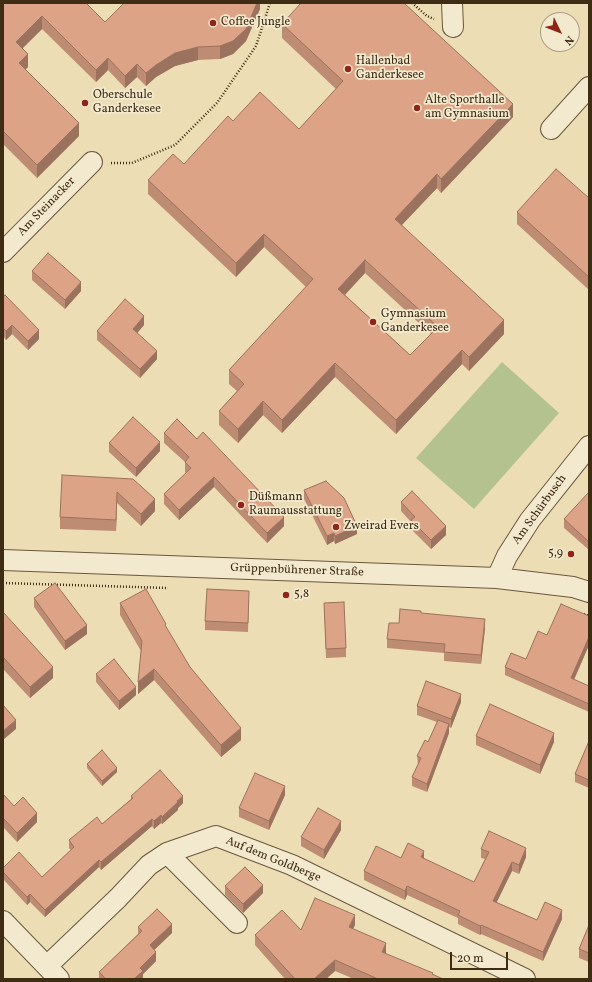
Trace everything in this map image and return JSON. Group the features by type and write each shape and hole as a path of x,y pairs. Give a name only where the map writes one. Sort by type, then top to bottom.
{"street":[{"path":"452,3 453,27"},
{"path":"551,129 589,87"},
{"name":"Am Steinacker","path":"3,252 92,162"},
{"name":"Am Schürbusch","path":"497,578 507,556 530,520 589,446"},
{"name":"Grüppenbührener Straße","path":"3,560 497,578 573,587 589,592"},
{"name":"Auf dem Goldberge","path":"53,972 149,865 167,853 216,836 292,866 525,979"},
{"path":"167,853 237,922"},
{"path":"3,921 53,972"}],"path":[{"path":"92,162 132,163 175,145 217,103 256,46 270,3"},
{"path":"3,583 168,588"},
{"path":"582,613 589,616"}],"green space":[{"path":"502,362 559,413 474,509 416,458"}],"building":[{"path":"3,3 86,3 105,22 124,3 257,3 246,29 233,41 220,46 198,47 175,53 146,73 137,64 125,76 108,58 96,70 42,16 16,42 28,54 19,63 79,123 37,165 3,131"},
{"path":"301,3 404,3 513,104 441,179 437,174 395,219 504,320 469,357 462,350 396,420 335,363 282,420 263,401 238,429 219,411 244,384 229,370 313,279 264,234 236,263 148,180 173,154 184,164 228,116 233,121 260,92 299,129 343,81 282,24","holes":["365,260 438,327 410,355 338,289"]},
{"path":"556,169 589,198 589,277 517,212"},
{"path":"48,253 81,282 65,300 32,271"},
{"path":"5,295 39,330 28,341 12,325 6,331 3,328 3,297"},
{"path":"125,299 144,316 133,329 157,351 140,369 97,331"},
{"path":"133,417 160,442 136,468 109,443"},
{"path":"177,419 197,439 203,432 284,517 267,533 214,477 179,510 164,494 191,468 185,462 189,457 164,433"},
{"path":"62,475 133,479 155,499 141,514 117,492 116,520 60,517"},
{"path":"326,481 344,498 357,526 335,536 334,533 327,536 304,490"},
{"path":"412,491 446,526 431,540 411,520 415,517 401,502"},
{"path":"589,492 589,542 564,519"},
{"path":"55,583 87,625 65,641 34,598"},
{"path":"146,589 190,667 241,728 221,745 154,669 138,682 142,641 120,603"},
{"path":"207,589 249,591 248,623 205,621"},
{"path":"344,602 346,648 326,649 324,603"},
{"path":"561,604 589,616 589,637 571,678 589,686 589,704 505,667 511,653 526,659 538,631 547,635"},
{"path":"400,609 421,611 421,613 485,619 481,655 444,652 445,644 387,639 389,623 399,623"},
{"path":"3,612 53,667 30,687 3,657"},
{"path":"114,659 136,687 119,701 96,674"},
{"path":"426,681 461,694 451,719 417,706"},
{"path":"490,704 554,733 540,765 476,736"},
{"path":"3,705 16,720 3,731"},
{"path":"438,720 449,724 427,784 412,777 421,758 417,756 425,740 428,742"},
{"path":"589,741 589,780 575,774"},
{"path":"102,750 117,768 102,781 87,764"},
{"path":"160,770 183,796 162,817 161,815 154,821 152,819 101,862 99,860 45,910 30,894 27,897 3,872 3,868 19,852 42,877 74,847 69,840 97,817 102,824 133,798 131,796"},
{"path":"255,773 285,786 269,821 239,808"},
{"path":"3,794 14,806 23,797 37,813 17,833 3,818"},
{"path":"318,808 341,821 324,850 301,837"},
{"path":"489,831 526,848 519,865 512,862 493,901 537,920 545,902 562,910 543,952 481,925 480,926 458,915 460,911 407,886 405,891 364,871 376,846 401,858 408,843 424,851 421,857 474,882 489,852 481,849"},
{"path":"245,867 263,885 243,904 225,886"},
{"path":"315,898 355,915 349,927 386,943 382,952 433,973 432,974 443,979 378,979 335,960 314,979 295,979 255,935 282,910 301,930"},
{"path":"157,909 172,924 150,945 156,952 140,968 143,971 134,979 106,979 99,972 142,931 138,927"},
{"path":"589,925 589,953 579,949"}],"place":[{"name":"Coffee Jungle","path":"213,23"},
{"name":"Hallenbad Ganderkesee","path":"348,69"},
{"name":"Oberschule Ganderkesee","path":"85,103"},
{"name":"Alte Sporthalle am Gymnasium","path":"417,108"},
{"name":"Gymnasium Ganderkesee","path":"373,322"},
{"name":"Düßmann Raumausstattung","path":"241,505"},
{"name":"Zweirad Evers","path":"336,527"},
{"name":"5,9","path":"571,554"},
{"name":"5,8","path":"286,595"}]}
